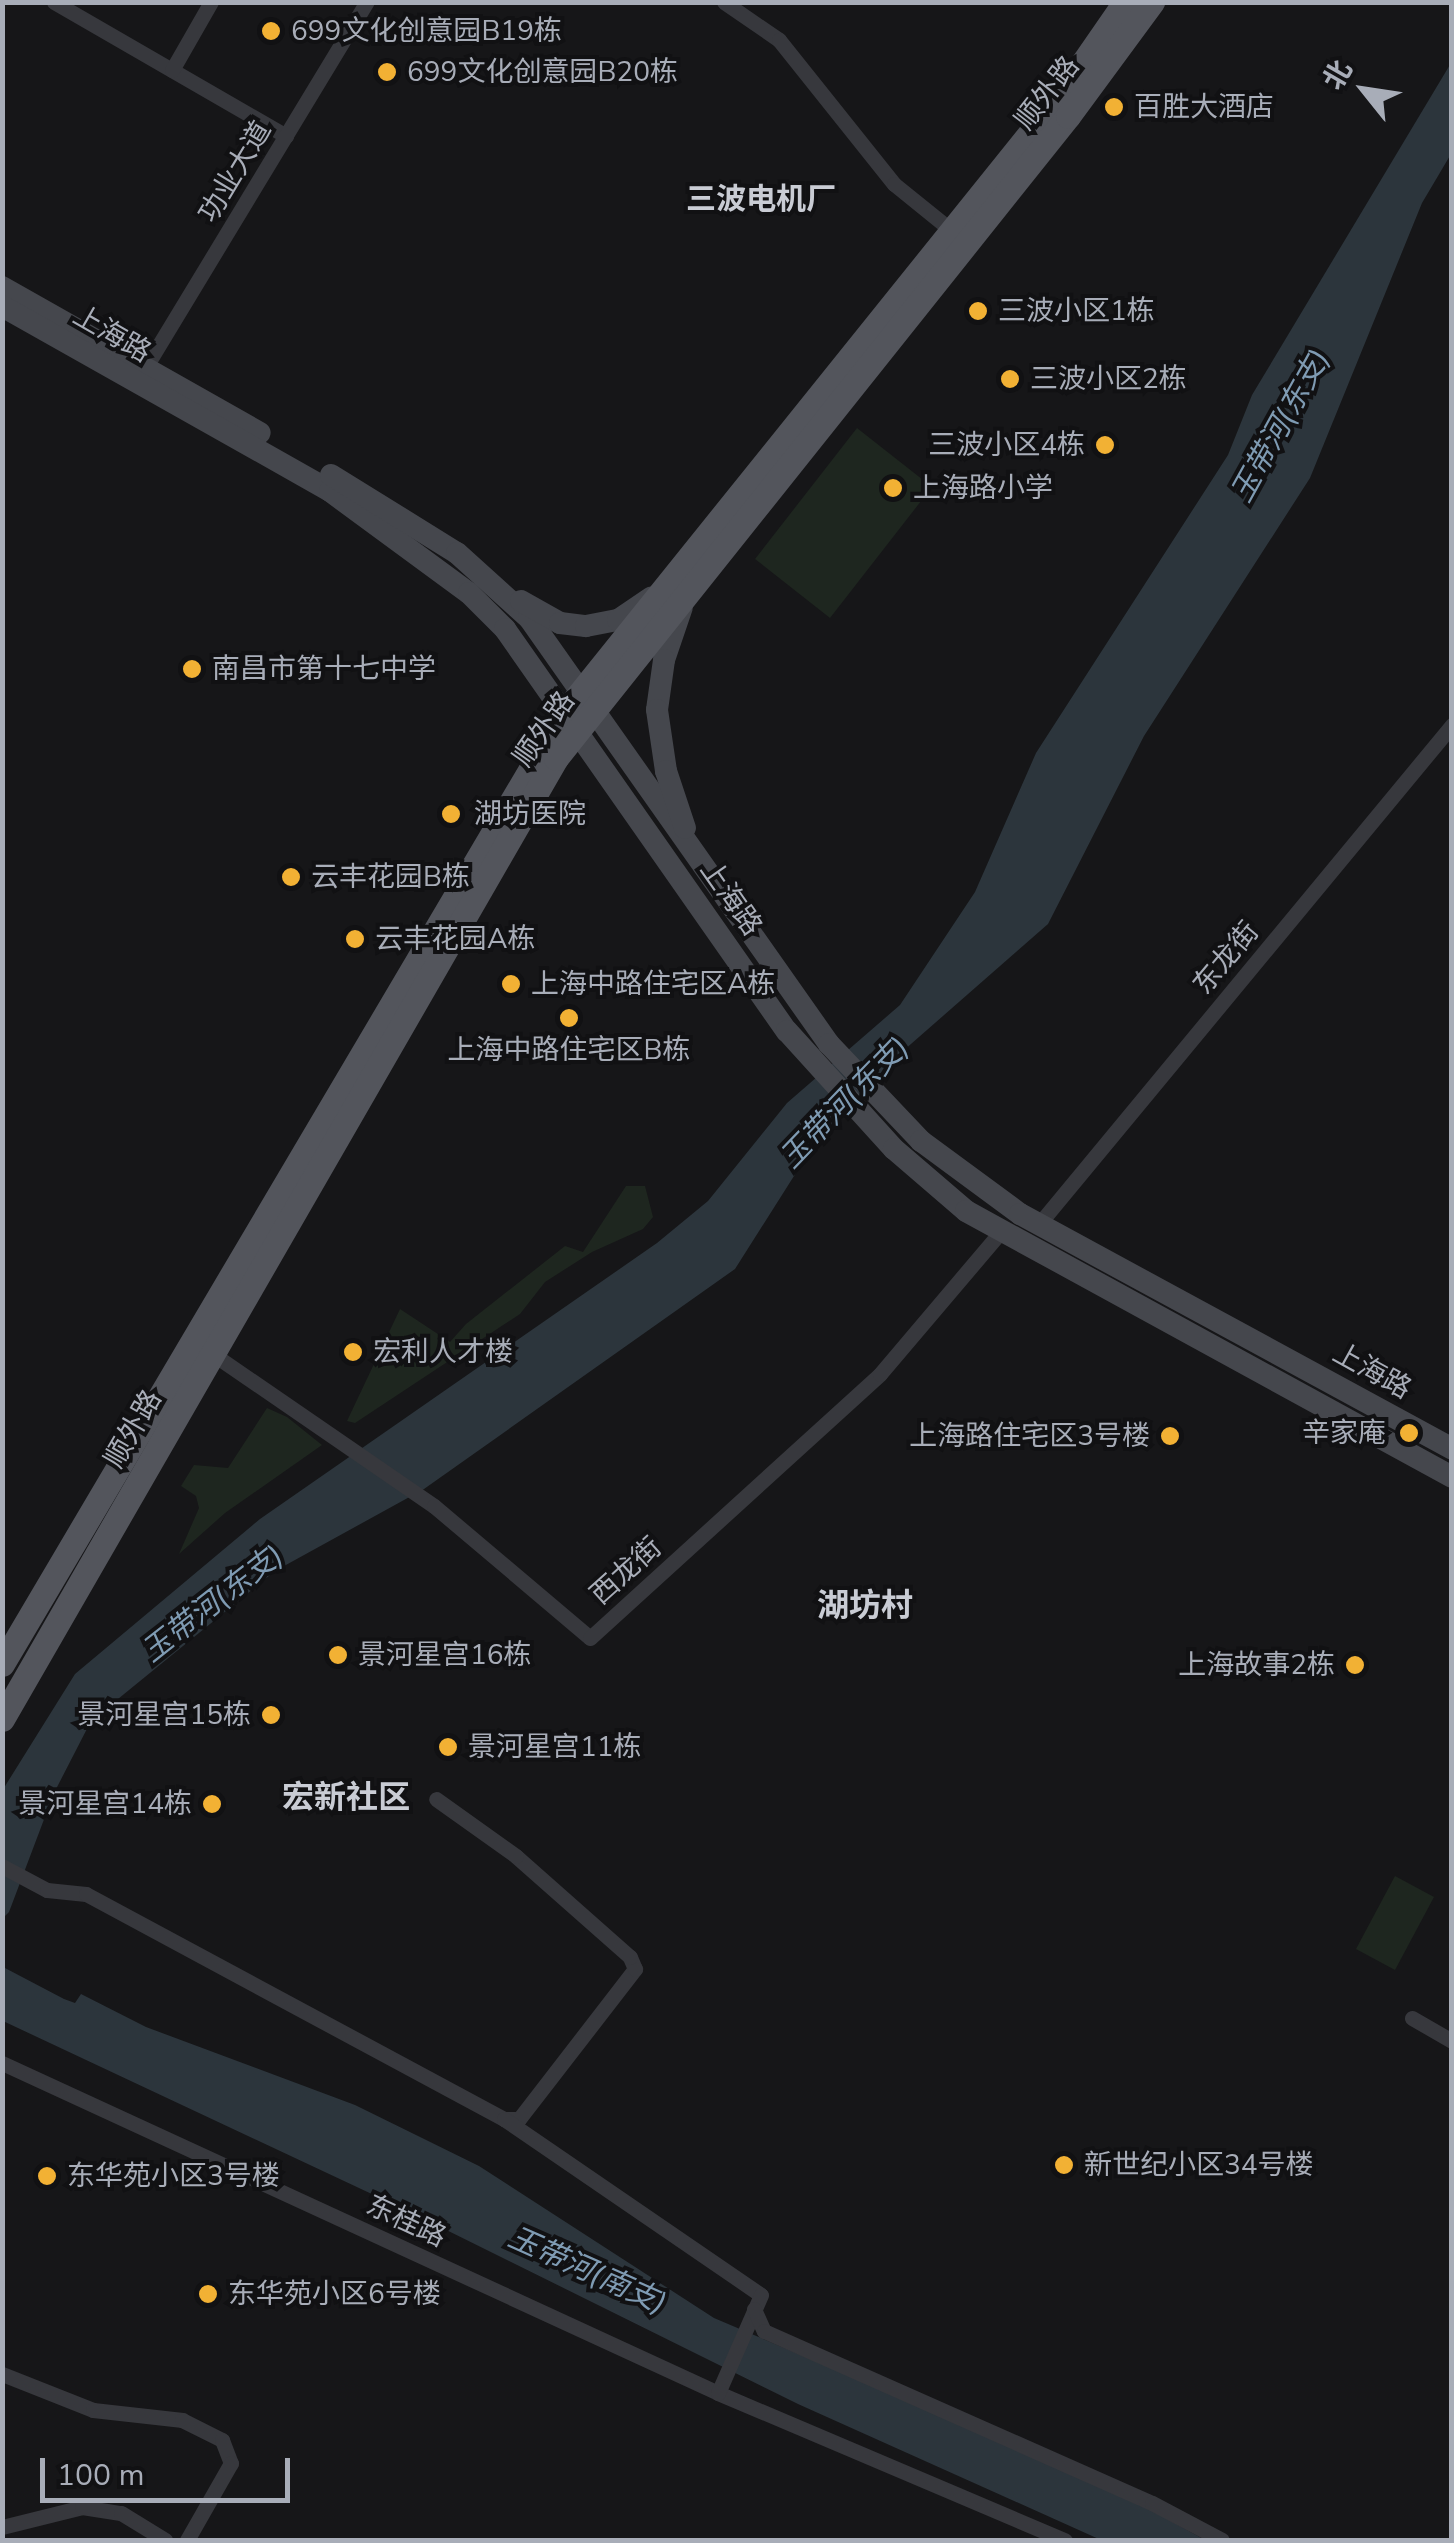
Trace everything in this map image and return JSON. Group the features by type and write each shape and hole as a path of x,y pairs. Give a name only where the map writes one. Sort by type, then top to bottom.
{"main road":[{"name":"顺外路","path":"587,701 658,594 1060,96 1125,2"},
{"name":"顺外路","path":"2,1664 202,1347 570,722 694,583 1068,116 1152,2"},
{"name":"上海路","path":"2,286 388,509 457,553 500,587 529,618 830,1044 921,1141 1039,1224 1452,1448"},
{"name":"上海路","path":"2,306 314,482 389,532 469,593 505,629 787,1032 894,1150 966,1211 1452,1477"},
{"path":"692,850 666,770 657,710 664,660 694,583"},
{"path":"500,587 560,622 586,626 618,620 658,594"},
{"name":"顺外路","path":"2,1718 202,1347"}],"street":[{"path":"54,2 286,136"},
{"path":"172,70 210,2"},
{"name":"功业大道","path":"145,368 367,2"},
{"path":"724,2 779,40 894,184 952,231"},
{"name":"东龙街","path":"1039,1224 1452,725"},
{"name":"西龙街","path":"202,1347 434,1506 590,1638 880,1374 1002,1230"},
{"path":"436,1798 516,1856 630,1957 635,1969 535,2104 519,2119 504,2119"},
{"path":"2,1866 47,1890 86,1894 504,2119 760,2295 720,2387"},
{"path":"1412,2018 1452,2041"},
{"name":"东桂路","path":"2,2063 1066,2540"},
{"path":"754,2309 764,2331 1152,2503 1222,2540"},
{"path":"2,2374 94,2410 182,2420 222,2440 232,2463 187,2540"},
{"path":"2,2526 82,2508 121,2513 165,2540"}],"shaded area":[{"path":"857,428 932,487 830,618 755,559"},
{"path":"626,1186 645,1186 653,1217 643,1229 592,1252 545,1282 520,1314 355,1423 347,1421 400,1309 450,1342 466,1324 565,1246 583,1252"},
{"path":"267,1408 287,1417 322,1445 225,1513 179,1554 199,1508 196,1496 181,1486 194,1465 228,1468"},
{"path":"1395,1876 1434,1897 1395,1970 1356,1949"}],"water":[{"name":"玉带河(东支)","path":"1451,63 1451,154 1422,203 1310,478 1144,736 1048,924 895,1058 813,1146 735,1269 424,1489 275,1571 91,1721 54,1793 9,1912 3,1918 2,1791 75,1674 260,1519 657,1243 708,1201 787,1103 900,1005 975,892 1036,753 1228,455 1252,395"},
{"name":"玉带河(南支)","path":"5,1968 64,1999 75,2003 81,1994 146,2027 355,2105 479,2166 714,2318 1108,2486 1205,2540 1101,2540 798,2404 408,2211 3,2021"}],"place":[{"name":"699文化创意园B19栋","path":"271,31"},
{"name":"699文化创意园B20栋","path":"387,72"},
{"name":"百胜大酒店","path":"1114,107"},
{"name":"三波小区1栋","path":"978,311"},
{"name":"三波小区2栋","path":"1010,379"},
{"name":"三波小区4栋","path":"1105,445"},
{"name":"上海路小学","path":"893,488"},
{"name":"南昌市第十七中学","path":"192,669"},
{"name":"湖坊医院","path":"451,814"},
{"name":"云丰花园B栋","path":"291,877"},
{"name":"云丰花园A栋","path":"355,939"},
{"name":"上海中路住宅区A栋","path":"511,984"},
{"name":"上海中路住宅区B栋","path":"569,1018"},
{"name":"宏利人才楼","path":"353,1352"},
{"name":"辛家庵","path":"1409,1433"},
{"name":"上海路住宅区3号楼","path":"1170,1436"},
{"name":"景河星宫16栋","path":"338,1655"},
{"name":"上海故事2栋","path":"1355,1665"},
{"name":"景河星宫15栋","path":"271,1715"},
{"name":"景河星宫11栋","path":"448,1747"},
{"name":"景河星宫14栋","path":"212,1804"},
{"name":"新世纪小区34号楼","path":"1064,2165"},
{"name":"东华苑小区3号楼","path":"47,2176"},
{"name":"东华苑小区6号楼","path":"208,2294"}],"district":[{"name":"三波电机厂","path":"761,200"},
{"name":"湖坊村","path":"865,1606"},
{"name":"宏新社区","path":"346,1798"}]}
